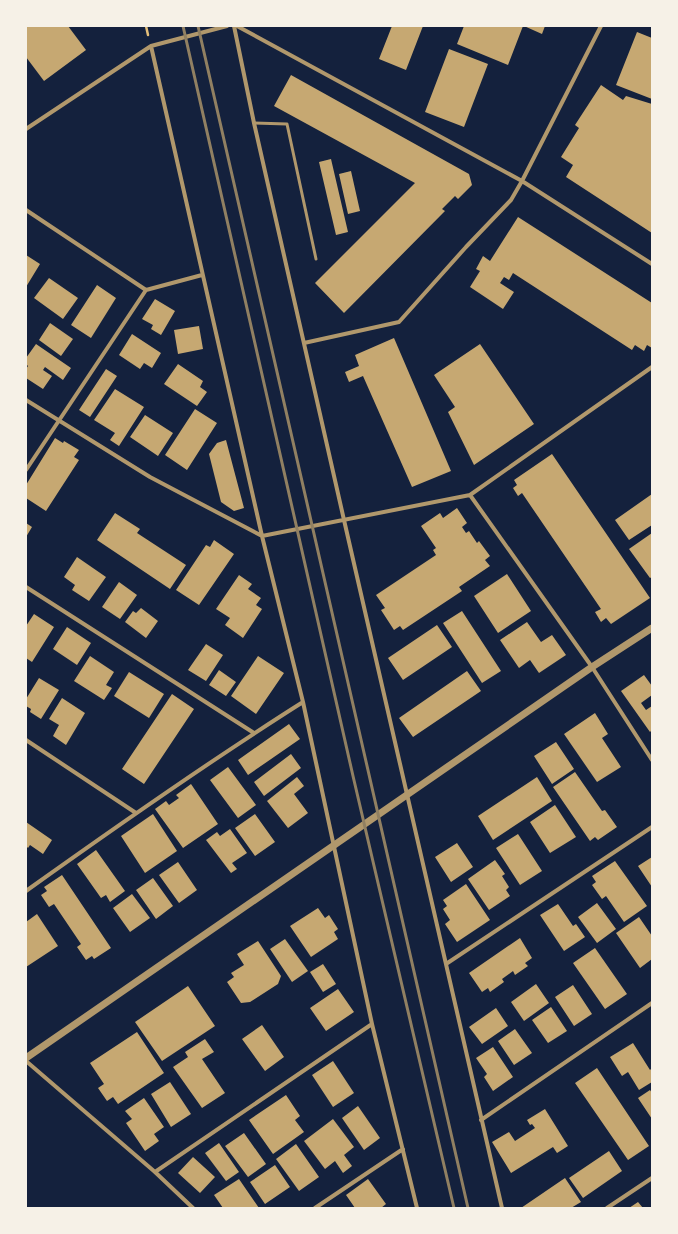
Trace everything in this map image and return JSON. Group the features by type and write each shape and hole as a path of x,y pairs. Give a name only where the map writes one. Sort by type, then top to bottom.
{"street":[{"path":"26,129 151,46 227,26"},
{"path":"235,26 254,123 502,1208"},
{"path":"235,26 522,181 652,264"},
{"path":"304,343 399,322 466,247 511,200 601,26"},
{"path":"151,46 262,536 303,702 372,1024 417,1208"},
{"path":"26,210 146,290"},
{"path":"26,470 146,290 202,275"},
{"path":"26,400 150,477 262,536 470,495 652,367"},
{"path":"470,495 592,668 652,760"},
{"path":"26,587 254,733"},
{"path":"26,1058 652,628"},
{"path":"26,891 136,813 254,733 303,702"},
{"path":"26,740 136,813"},
{"path":"446,964 652,827"},
{"path":"481,1120 652,1003"},
{"path":"155,1172 372,1024"},
{"path":"26,1061 155,1172 193,1208"},
{"path":"316,1208 403,1149"},
{"path":"607,1208 652,1178"}],"lane":[{"path":"254,123 287,124 316,259"}],"building":[{"path":"26,26 68,26 86,50 44,81 26,57"},
{"path":"392,26 423,26 406,70 379,59"},
{"path":"464,26 523,26 508,65 457,44"},
{"path":"524,26 545,26 542,34"},
{"path":"637,32 652,38 652,99 616,85"},
{"path":"449,49 488,64 464,127 425,112"},
{"path":"291,75 469,174 472,185 458,199 455,196 442,209 445,211 344,313 315,283 415,183 274,106"},
{"path":"601,85 623,100 626,96 652,104 652,233 566,177 573,165 561,157 579,128 575,125"},
{"path":"331,159 348,232 336,235 319,162"},
{"path":"351,171 360,211 348,214 339,174"},
{"path":"518,217 652,303 652,348 647,345 644,351 635,345 632,350 513,273 509,280 504,277 500,283 514,292 503,309 470,287 480,271 476,269 483,256 490,261"},
{"path":"26,255 40,264 26,287"},
{"path":"49,278 78,298 63,319 34,298"},
{"path":"97,285 116,298 91,338 71,325"},
{"path":"155,299 175,311 161,335 151,329 153,325 142,319"},
{"path":"50,323 73,339 61,356 39,340"},
{"path":"199,326 203,349 178,354 174,330"},
{"path":"132,334 161,353 152,368 144,363 140,369 119,355"},
{"path":"394,338 451,471 412,487 363,376 349,382 345,372 359,366 355,355"},
{"path":"36,344 71,368 63,380 45,367 43,370 52,376 43,389 26,378 26,369 28,366 26,364 26,358"},
{"path":"480,344 534,424 474,465 448,412 455,407 434,375"},
{"path":"178,364 203,381 200,387 207,392 197,406 164,384"},
{"path":"106,369 117,376 90,417 79,410"},
{"path":"115,389 144,407 119,446 110,440 115,433 94,420"},
{"path":"195,409 217,423 187,470 165,455"},
{"path":"145,415 173,433 158,456 130,437"},
{"path":"55,438 63,443 64,441 79,450 74,457 79,460 46,511 26,498 26,485"},
{"path":"226,440 244,508 234,511 221,502 209,454 217,443"},
{"path":"552,454 650,598 611,624 606,618 601,622 595,612 601,609 522,493 518,496 513,488 517,485 514,480"},
{"path":"652,494 652,525 629,540 615,520"},
{"path":"457,508 467,523 462,527 466,533 469,531 477,543 479,541 490,556 485,560 490,566 459,587 462,591 403,630 400,626 394,630 381,610 385,608 376,595 436,555 433,550 436,548 421,526 440,513 443,518"},
{"path":"115,513 140,529 137,533 186,565 170,589 97,540"},
{"path":"26,523 32,527 26,537"},
{"path":"652,533 652,577 650,578 629,549"},
{"path":"214,540 234,554 199,605 176,590 206,545 210,547"},
{"path":"77,557 106,577 89,601 72,590 75,585 64,577"},
{"path":"507,574 531,611 498,633 474,596"},
{"path":"239,575 252,584 248,589 261,598 256,605 262,609 243,638 225,625 230,618 216,609"},
{"path":"119,582 137,595 120,619 102,607"},
{"path":"141,608 158,621 146,638 125,622 133,611 136,613"},
{"path":"462,611 501,671 482,683 443,623"},
{"path":"34,614 54,627 32,662 26,658 26,626"},
{"path":"527,622 541,642 552,635 566,655 539,673 530,660 519,668 500,640"},
{"path":"437,625 452,647 403,680 388,658"},
{"path":"67,627 91,643 77,665 53,649"},
{"path":"206,644 223,655 206,681 188,670"},
{"path":"90,656 114,672 106,685 112,688 104,700 74,681"},
{"path":"258,656 284,673 256,714 231,696"},
{"path":"219,670 236,682 226,696 209,685"},
{"path":"467,671 481,691 413,737 399,718"},
{"path":"129,672 164,694 149,718 114,696"},
{"path":"644,675 652,686 652,695 641,703 646,710 652,706 652,730 650,732 621,691"},
{"path":"39,678 59,690 41,719 30,712 31,709 26,706 26,699"},
{"path":"172,694 194,709 144,784 122,769"},
{"path":"62,698 85,713 66,745 53,736 59,725 49,719"},
{"path":"595,713 608,734 602,738 621,767 597,782 564,734"},
{"path":"289,724 300,739 248,775 238,760"},
{"path":"556,742 574,769 552,784 534,756"},
{"path":"291,754 301,768 264,796 254,782"},
{"path":"228,767 256,805 238,818 210,780"},
{"path":"575,772 602,811 605,810 617,827 598,840 595,837 590,841 553,787"},
{"path":"297,777 304,786 294,794 308,813 288,828 267,801"},
{"path":"537,777 552,801 493,840 478,816"},
{"path":"191,784 218,824 183,848 155,809 166,801 169,805 179,798 176,795"},
{"path":"555,805 576,837 550,853 530,822"},
{"path":"153,814 177,851 145,873 121,836"},
{"path":"255,814 275,842 255,856 235,828"},
{"path":"26,822 52,840 43,854 30,845 28,848 26,846"},
{"path":"230,829 247,853 232,863 237,869 231,873 206,840 217,832 220,836"},
{"path":"518,834 542,871 520,885 496,848"},
{"path":"457,843 473,867 451,882 435,857"},
{"path":"96,850 125,891 110,902 106,895 101,898 77,864"},
{"path":"652,857 652,887 638,866"},
{"path":"495,860 505,874 502,876 509,887 506,890 510,896 489,910 468,879"},
{"path":"615,861 647,906 624,922 606,896 602,899 592,885 596,882 592,876"},
{"path":"178,862 197,890 179,903 159,875"},
{"path":"62,875 111,948 94,959 92,956 86,960 77,947 81,944 54,904 49,907 41,895 47,891 44,887"},
{"path":"153,878 173,906 156,919 136,890"},
{"path":"466,884 490,920 457,942 445,924 450,920 443,909 447,906 443,900"},
{"path":"132,894 150,918 130,932 113,908"},
{"path":"597,903 616,929 597,943 578,917"},
{"path":"558,904 573,926 576,924 585,937 564,951 540,915"},
{"path":"318,908 325,918 329,915 338,929 334,932 338,939 311,957 290,926"},
{"path":"37,914 58,946 26,967 26,922"},
{"path":"639,917 652,936 652,959 640,968 616,933"},
{"path":"520,938 532,958 525,963 528,966 515,975 513,971 502,979 504,982 490,992 488,988 482,992 469,973"},
{"path":"285,939 308,971 292,982 270,949"},
{"path":"258,941 281,976 278,984 250,1002 241,1003 227,982 234,977 231,973 244,965 237,954"},
{"path":"595,948 627,994 605,1009 573,963"},
{"path":"323,964 336,984 323,992 310,972"},
{"path":"536,984 549,1003 524,1021 511,1002"},
{"path":"573,985 592,1014 574,1026 555,997"},
{"path":"188,986 215,1026 162,1061 135,1022"},
{"path":"338,989 354,1012 326,1031 310,1008"},
{"path":"551,1007 567,1031 548,1043 532,1020"},
{"path":"496,1008 508,1026 482,1044 469,1027"},
{"path":"262,1025 284,1057 265,1071 242,1039"},
{"path":"515,1029 532,1053 514,1065 498,1041"},
{"path":"137,1032 164,1073 118,1104 113,1097 107,1101 98,1088 104,1084 90,1063"},
{"path":"205,1039 214,1052 202,1059 225,1093 202,1108 173,1067 188,1057 185,1052"},
{"path":"633,1043 650,1070 652,1068 652,1082 639,1090 628,1072 622,1076 610,1057"},
{"path":"493,1047 513,1077 493,1091 484,1077 487,1074 476,1058"},
{"path":"333,1061 354,1093 333,1107 312,1075"},
{"path":"597,1068 649,1146 628,1160 575,1083"},
{"path":"170,1082 191,1114 171,1127 151,1094"},
{"path":"650,1090 652,1093 652,1119 638,1098"},
{"path":"286,1095 300,1116 295,1120 304,1132 273,1154 249,1120"},
{"path":"144,1098 164,1127 154,1134 159,1141 145,1151 126,1123 132,1119 125,1111"},
{"path":"358,1106 380,1138 364,1150 342,1118"},
{"path":"545,1109 568,1146 557,1153 553,1147 511,1173 492,1142 509,1132 515,1141 535,1128 532,1124 530,1125 527,1120"},
{"path":"333,1119 354,1147 344,1155 352,1166 343,1173 335,1161 325,1169 304,1141"},
{"path":"244,1133 266,1164 248,1177 225,1146"},
{"path":"219,1143 239,1172 226,1181 205,1153"},
{"path":"296,1144 319,1177 299,1191 276,1159"},
{"path":"609,1151 622,1171 583,1198 569,1178"},
{"path":"193,1157 215,1177 200,1193 178,1173"},
{"path":"275,1165 290,1187 265,1204 250,1182"},
{"path":"565,1178 581,1202 571,1208 521,1208"},
{"path":"239,1179 259,1208 223,1208 214,1195"},
{"path":"368,1179 386,1204 381,1208 355,1208 346,1195"},
{"path":"638,1202 643,1208 629,1208"}],"railway":[{"path":"183,26 353,776 454,1208"},
{"path":"198,26 468,1208"}]}
